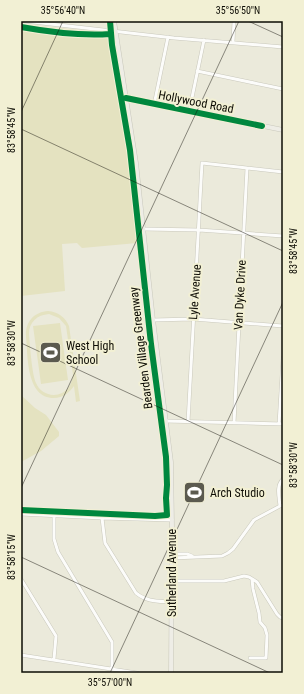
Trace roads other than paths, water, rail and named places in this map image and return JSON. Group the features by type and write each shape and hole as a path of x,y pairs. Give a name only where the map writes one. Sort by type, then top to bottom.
{"street":[{"path":"24,21 60,23 168,37 233,42 283,48"},
{"name":"Sutherland Avenue","path":"114,21 136,163 153,320 171,462 171,673"},
{"path":"233,42 234,21"},
{"path":"154,104 168,37"},
{"path":"189,112 204,40"},
{"path":"197,71 283,89"},
{"name":"Hollywood Road","path":"126,98 283,130"},
{"name":"Lyle Avenue","path":"188,422 202,163 247,168"},
{"path":"247,168 283,172"},
{"name":"Van Dyke Drive","path":"234,423 247,168"},
{"path":"144,230 199,230 283,236"},
{"path":"153,320 193,319 283,326"},
{"path":"165,421 281,424 283,358"},
{"path":"172,556 187,558 192,556 222,556 228,553 233,549 254,520 281,506 278,489 280,482 283,479"},
{"path":"21,514 172,520"},
{"path":"54,515 54,539 58,552 112,642 112,669"},
{"path":"102,518 105,543 136,593 142,598 150,601 171,602"},
{"path":"172,581 224,581 244,576 257,582 277,614 283,618"},
{"path":"21,579 56,636 54,659"},
{"path":"250,658 266,658 267,635 265,628 260,622 252,579"},
{"path":"21,654 137,673"}],"place":[{"name":"West High School","path":"50,353"},
{"name":"Arch Studio","path":"194,493"}]}
